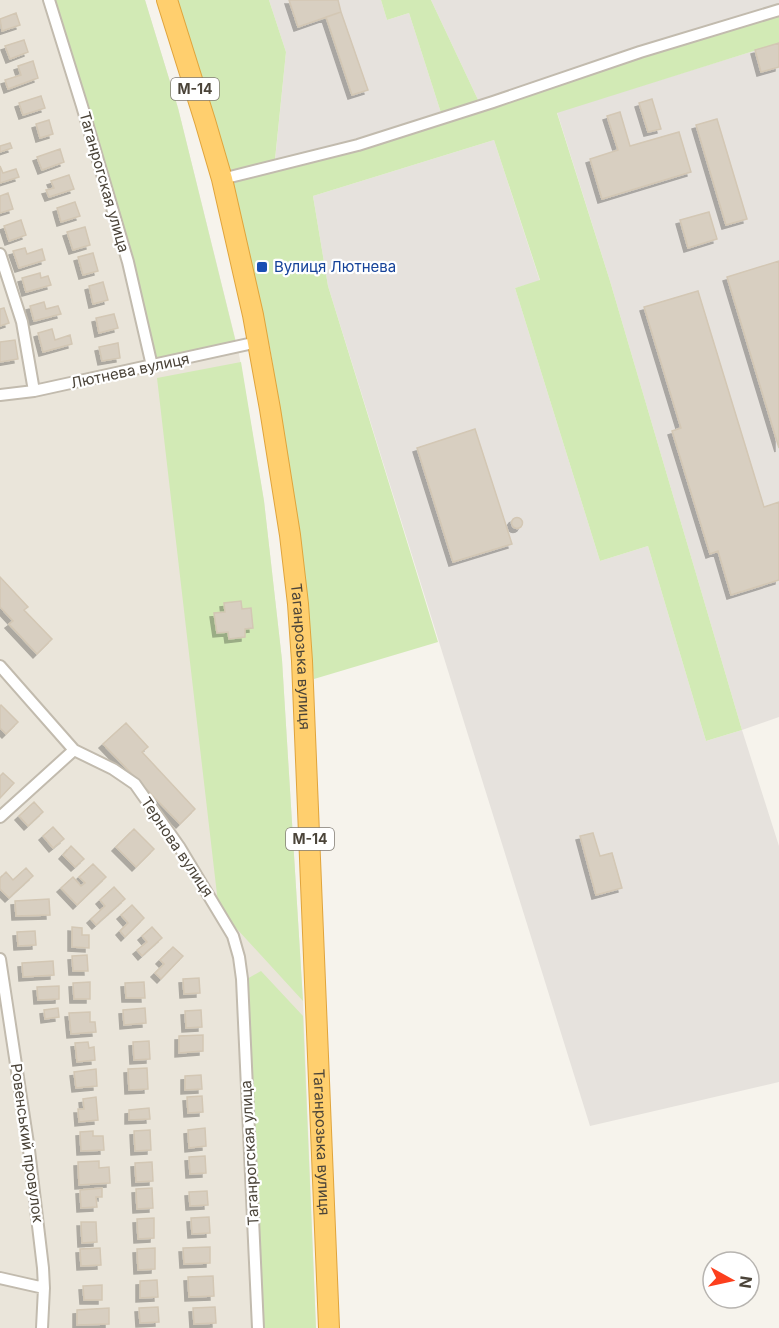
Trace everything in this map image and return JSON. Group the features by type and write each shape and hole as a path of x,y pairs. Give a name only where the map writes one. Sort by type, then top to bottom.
{"highway":[{"name":"Таганрозька вулиця","path":"167,0 222,179 244,273 258,342 290,535 302,661 329,1328"}],"street":[{"name":"Таганрогская улица","path":"49,0 128,262 152,366"},
{"path":"222,179 358,145 640,52 779,10"},
{"path":"0,254 22,322 34,391"},
{"name":"Лютнева вулиця","path":"0,394 34,391 258,342"},
{"name":"Тернова вулиця","path":"0,666 74,750 113,769 135,784 155,811 233,936 242,979"},
{"path":"0,817 74,750"},
{"name":"Ровенський провулок","path":"0,959 29,1150 44,1288 42,1328"},
{"name":"Таганрогская улица","path":"242,979 258,1328"},
{"path":"0,1278 44,1288"}],"shaded area":[{"path":"0,0 145,0 178,108 239,354 264,501 282,660 303,1001 316,1328 0,1328"},
{"path":"269,0 381,0 387,20 409,13 442,116 274,170 286,52"},
{"path":"431,0 779,0 779,9 480,104"},
{"path":"779,43 779,717 742,730 610,281 557,112"},
{"path":"494,140 540,281 515,288 600,561 648,546 706,741 742,730 779,846 779,1082 590,1126 328,286 313,196"}],"green space":[{"path":"50,0 145,0 178,108 237,347 154,363"},
{"path":"177,0 269,0 286,52 274,169 442,116 409,13 387,20 381,0 431,0 480,104 779,9 779,43 557,113 610,281 742,730 706,741 648,546 600,561 515,288 540,280 494,140 313,196 328,286 438,642 314,679 294,497 270,348 208,100"},
{"path":"241,362 264,501 282,660 303,1001 236,928 218,903 157,378"},
{"path":"261,971 303,1016 316,1328 263,1328 247,979"}],"building":[{"path":"289,0 338,0 341,12 298,27"},
{"path":"341,12 368,90 352,95 326,17"},
{"path":"16,13 20,25 2,31 0,19"},
{"path":"24,40 28,52 10,59 5,46"},
{"path":"779,43 779,67 761,72 755,50"},
{"path":"33,61 38,78 8,89 5,80 21,75 18,66"},
{"path":"41,96 45,108 23,115 19,103"},
{"path":"652,99 661,129 648,132 639,103"},
{"path":"620,112 630,146 679,132 691,172 602,199 590,159 618,150 607,116"},
{"path":"717,119 747,219 726,225 696,125"},
{"path":"49,120 53,134 40,138 36,124"},
{"path":"10,143 12,148 0,152 0,146"},
{"path":"60,149 64,162 42,170 37,157"},
{"path":"0,166 3,173 16,169 19,177 0,183"},
{"path":"69,175 74,189 49,197 46,190 54,188 51,181"},
{"path":"8,193 13,209 0,213 0,196"},
{"path":"75,202 80,216 61,222 57,208"},
{"path":"709,212 717,239 688,248 680,220"},
{"path":"21,220 26,235 9,241 4,226"},
{"path":"85,227 90,245 73,250 67,232"},
{"path":"25,248 27,254 42,249 45,260 19,268 13,251"},
{"path":"93,253 98,271 83,275 78,257"},
{"path":"779,261 779,448 727,277"},
{"path":"40,273 41,278 48,276 51,285 26,292 22,278"},
{"path":"103,282 108,300 93,304 89,286"},
{"path":"698,291 764,507 779,502 779,580 731,595 718,551 710,554 672,431 681,428 644,307"},
{"path":"44,302 46,309 58,306 61,314 34,321 30,306"},
{"path":"4,308 9,323 0,326 0,309"},
{"path":"114,314 118,328 99,333 96,318"},
{"path":"52,329 55,340 70,335 72,344 43,352 38,333"},
{"path":"15,340 18,359 0,362 0,342"},
{"path":"118,343 120,358 102,361 99,347"},
{"path":"475,429 512,544 453,562 417,448"},
{"path":"517,517 523,523 517,529 511,523"},
{"path":"0,577 28,607 24,610 52,639 37,654 9,624 13,621 0,607"},
{"path":"241,601 242,609 251,608 253,628 245,629 245,637 229,639 228,632 217,633 214,613 225,612 224,603"},
{"path":"1,705 18,722 6,734 0,728"},
{"path":"126,723 148,747 142,752 195,809 180,824 103,744"},
{"path":"3,773 14,783 0,798 0,776"},
{"path":"34,802 43,812 28,826 19,816"},
{"path":"53,827 64,839 53,848 43,836"},
{"path":"134,829 154,849 136,867 116,847"},
{"path":"593,833 600,856 612,853 622,888 596,895 580,836"},
{"path":"71,846 84,859 75,867 63,855"},
{"path":"93,864 106,877 77,905 61,888 73,877 81,886 85,883 79,877"},
{"path":"26,868 33,876 9,898 0,889 0,878 6,872 13,880"},
{"path":"114,887 125,899 96,925 91,919 105,906 100,900"},
{"path":"49,899 50,915 16,916 15,901"},
{"path":"132,905 144,918 125,937 120,931 128,923 121,915"},
{"path":"72,927 82,928 82,935 89,935 89,948 72,947"},
{"path":"152,927 162,938 142,956 137,950 147,942 142,936"},
{"path":"35,931 36,945 18,946 17,932"},
{"path":"173,947 183,956 161,979 155,973 164,964 160,960"},
{"path":"87,955 88,971 73,971 72,956"},
{"path":"53,961 54,975 23,977 22,963"},
{"path":"199,978 200,993 184,994 183,979"},
{"path":"90,982 90,999 74,999 73,983"},
{"path":"144,982 145,998 126,998 125,983"},
{"path":"59,986 59,999 38,1000 37,987"},
{"path":"58,1008 59,1017 45,1019 44,1010"},
{"path":"145,1008 146,1023 124,1025 123,1010"},
{"path":"201,1010 202,1027 186,1028 185,1011"},
{"path":"90,1012 90,1022 95,1022 96,1032 71,1034 69,1013"},
{"path":"203,1035 203,1051 179,1053 179,1036"},
{"path":"149,1041 150,1059 134,1060 133,1042"},
{"path":"88,1042 89,1048 94,1047 95,1060 77,1062 75,1043"},
{"path":"147,1068 148,1089 129,1090 128,1069"},
{"path":"96,1069 97,1086 76,1088 74,1072"},
{"path":"201,1075 202,1089 185,1090 185,1076"},
{"path":"202,1096 203,1112 188,1113 187,1097"},
{"path":"96,1097 98,1120 79,1122 78,1109 84,1109 83,1099"},
{"path":"149,1108 150,1119 129,1120 129,1110"},
{"path":"205,1128 206,1146 189,1148 188,1130"},
{"path":"150,1130 151,1150 135,1151 134,1131"},
{"path":"93,1131 93,1136 103,1136 104,1150 81,1151 80,1132"},
{"path":"205,1156 206,1173 190,1174 189,1157"},
{"path":"99,1161 99,1168 109,1167 110,1183 79,1185 78,1162"},
{"path":"152,1162 153,1181 136,1182 135,1163"},
{"path":"102,1188 102,1197 96,1197 97,1207 81,1208 80,1190"},
{"path":"152,1188 153,1208 137,1209 136,1189"},
{"path":"207,1191 208,1205 190,1206 189,1192"},
{"path":"209,1217 210,1233 192,1234 191,1218"},
{"path":"154,1218 154,1238 138,1239 137,1219"},
{"path":"81,1222 96,1222 97,1242 82,1243"},
{"path":"210,1247 210,1263 184,1264 183,1248"},
{"path":"100,1248 101,1265 81,1266 80,1249"},
{"path":"155,1248 155,1269 138,1270 137,1249"},
{"path":"213,1276 214,1296 189,1297 188,1277"},
{"path":"157,1280 158,1297 140,1298 140,1281"},
{"path":"102,1285 102,1300 84,1300 83,1286"},
{"path":"158,1307 159,1322 140,1323 139,1308"},
{"path":"215,1307 216,1323 194,1324 193,1308"},
{"path":"109,1308 109,1324 77,1325 77,1310"}],"place":[{"name":"Вулиця Лютнева","path":"262,267"}]}
